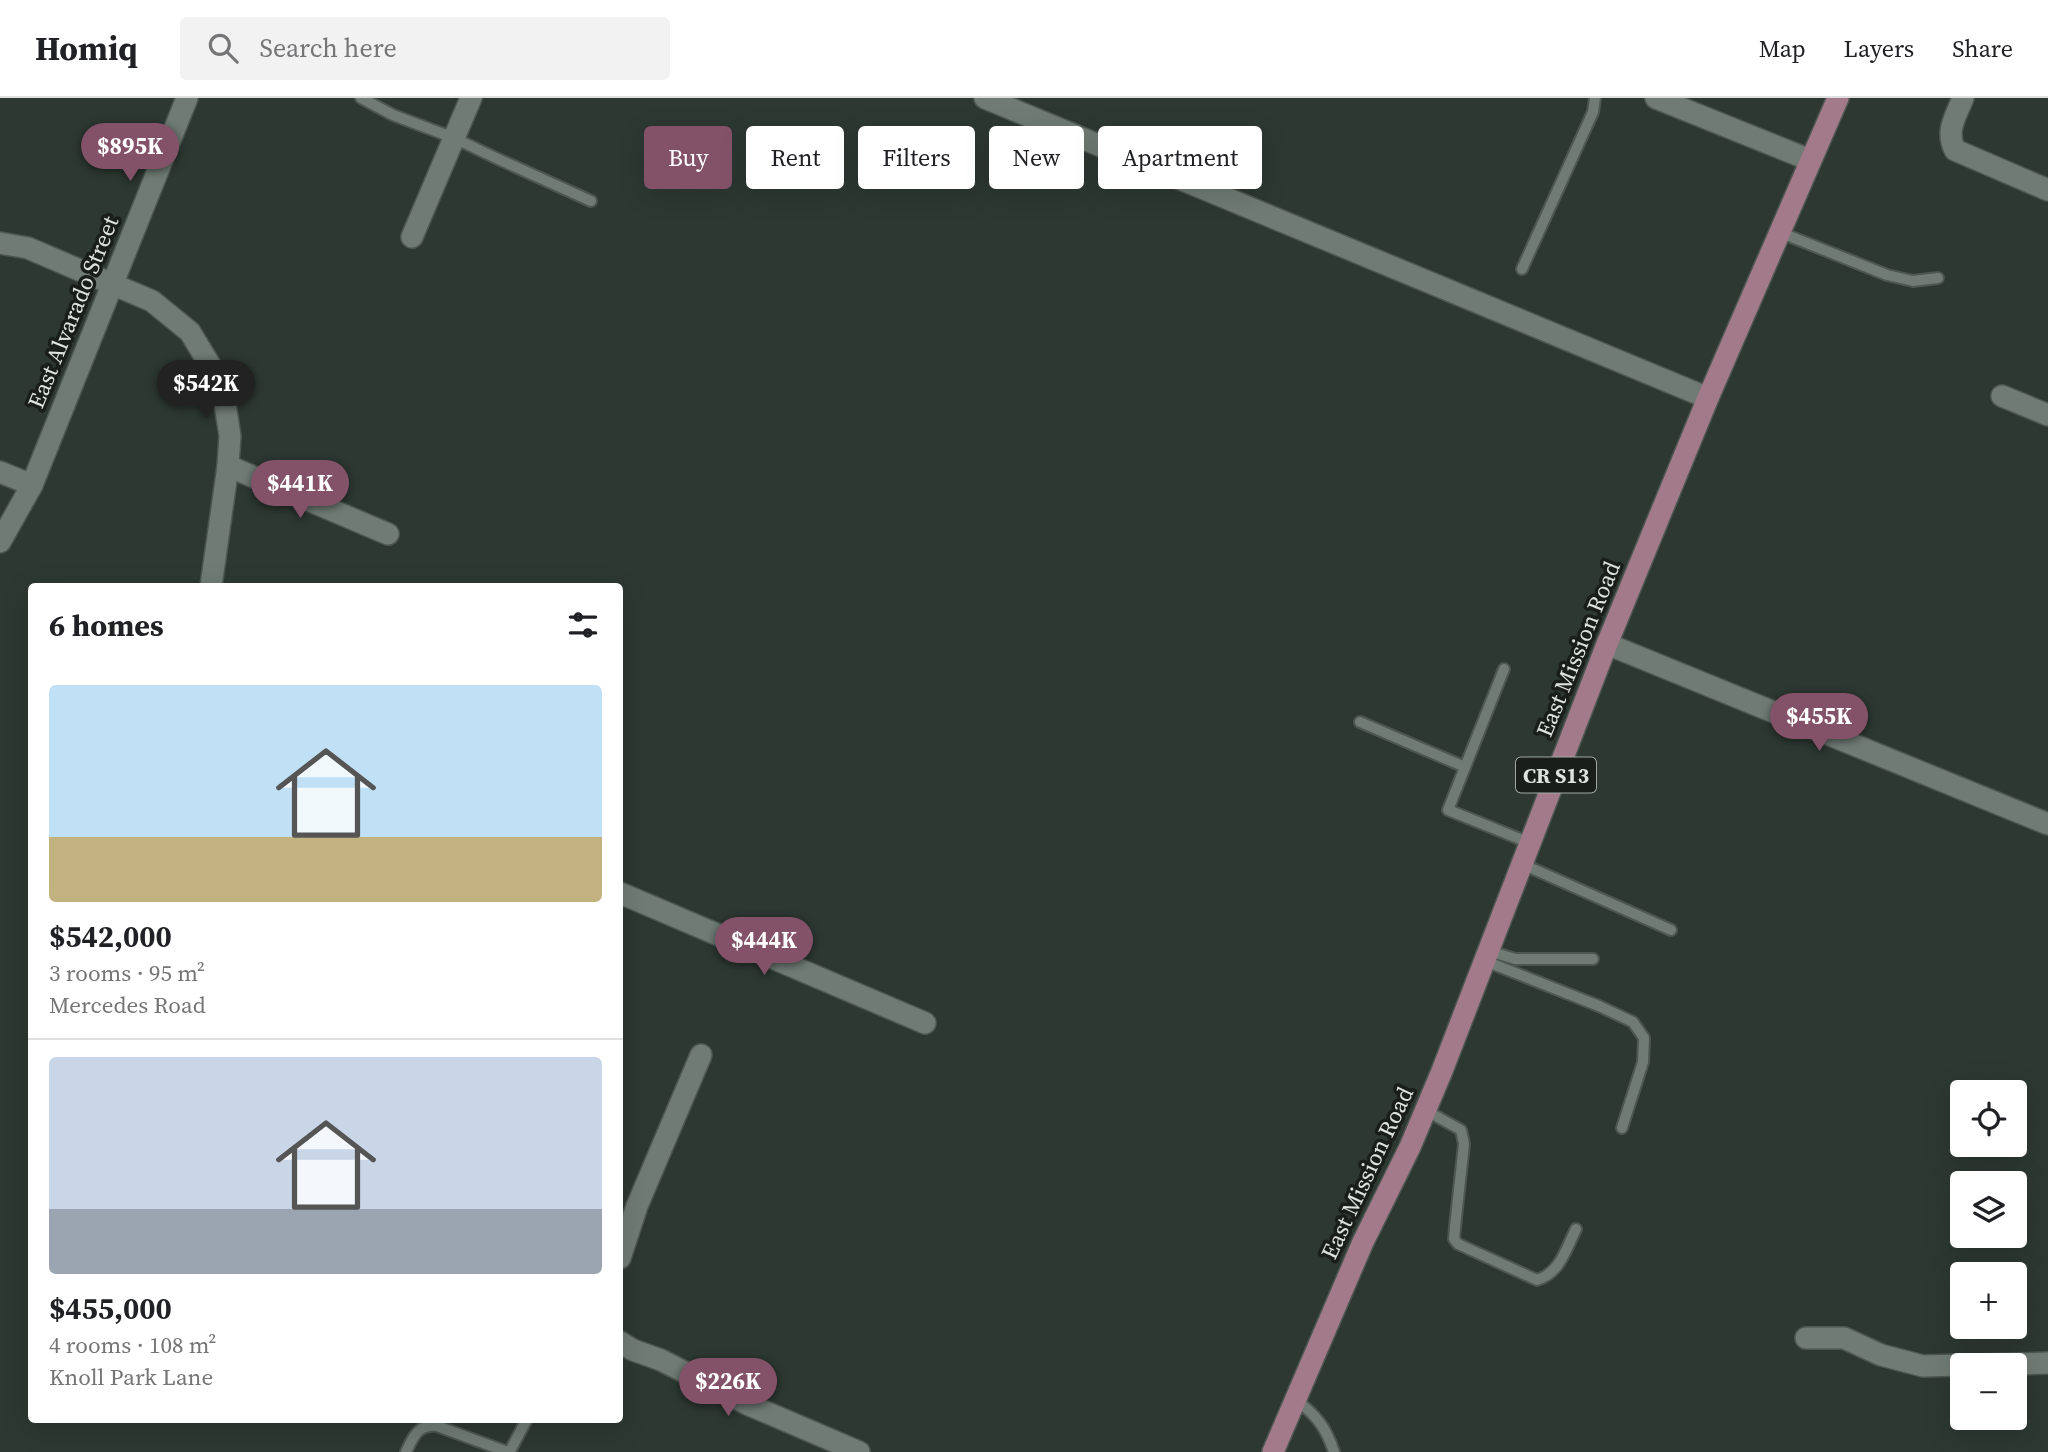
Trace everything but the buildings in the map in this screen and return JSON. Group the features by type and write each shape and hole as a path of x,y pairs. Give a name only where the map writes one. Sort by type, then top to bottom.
{"main road":[{"name":"East Mission Road","path":"1273,1452 1363,1241 1426,1110 1607,644 1708,398 1838,98"}],"street":[{"name":"East Alvarado Street","path":"0,542 32,485 187,98"},
{"path":"412,237 471,98"},
{"path":"985,98 1708,398"},
{"path":"1656,98 1684,103 1810,160"},
{"path":"1964,98 1951,129 1950,140 1955,150 2048,190"},
{"path":"0,243 28,248 152,300 191,332 222,384 230,436 211,583"},
{"path":"2002,396 2048,415"},
{"path":"228,466 388,534"},
{"path":"0,472 32,485"},
{"path":"1607,644 2048,824"},
{"path":"623,894 925,1023"},
{"path":"623,1240 629,1203 701,1055"},
{"path":"1806,1338 1844,1338 1881,1355 1923,1366 1950,1366"},
{"path":"623,1344 661,1360 837,1448 859,1452"},
{"path":"2027,1364 2048,1363"}],"lane":[{"path":"361,98 393,115 454,138 591,201"},
{"path":"1522,269 1593,112 1595,98"},
{"path":"1779,232 1887,275 1913,281 1938,278"},
{"path":"1504,669 1448,810 1530,843"},
{"path":"1360,722 1465,767"},
{"path":"1522,864 1671,930"},
{"path":"1487,956 1515,959 1593,959"},
{"path":"1487,956 1633,1022 1644,1038 1643,1062 1622,1128"},
{"path":"1426,1110 1461,1130 1464,1144 1454,1239 1458,1244 1537,1280 1547,1276 1560,1264 1576,1228"},
{"path":"1295,1399 1315,1415 1330,1439 1334,1452"},
{"path":"406,1452 415,1432 427,1425 510,1451 525,1423"}]}
